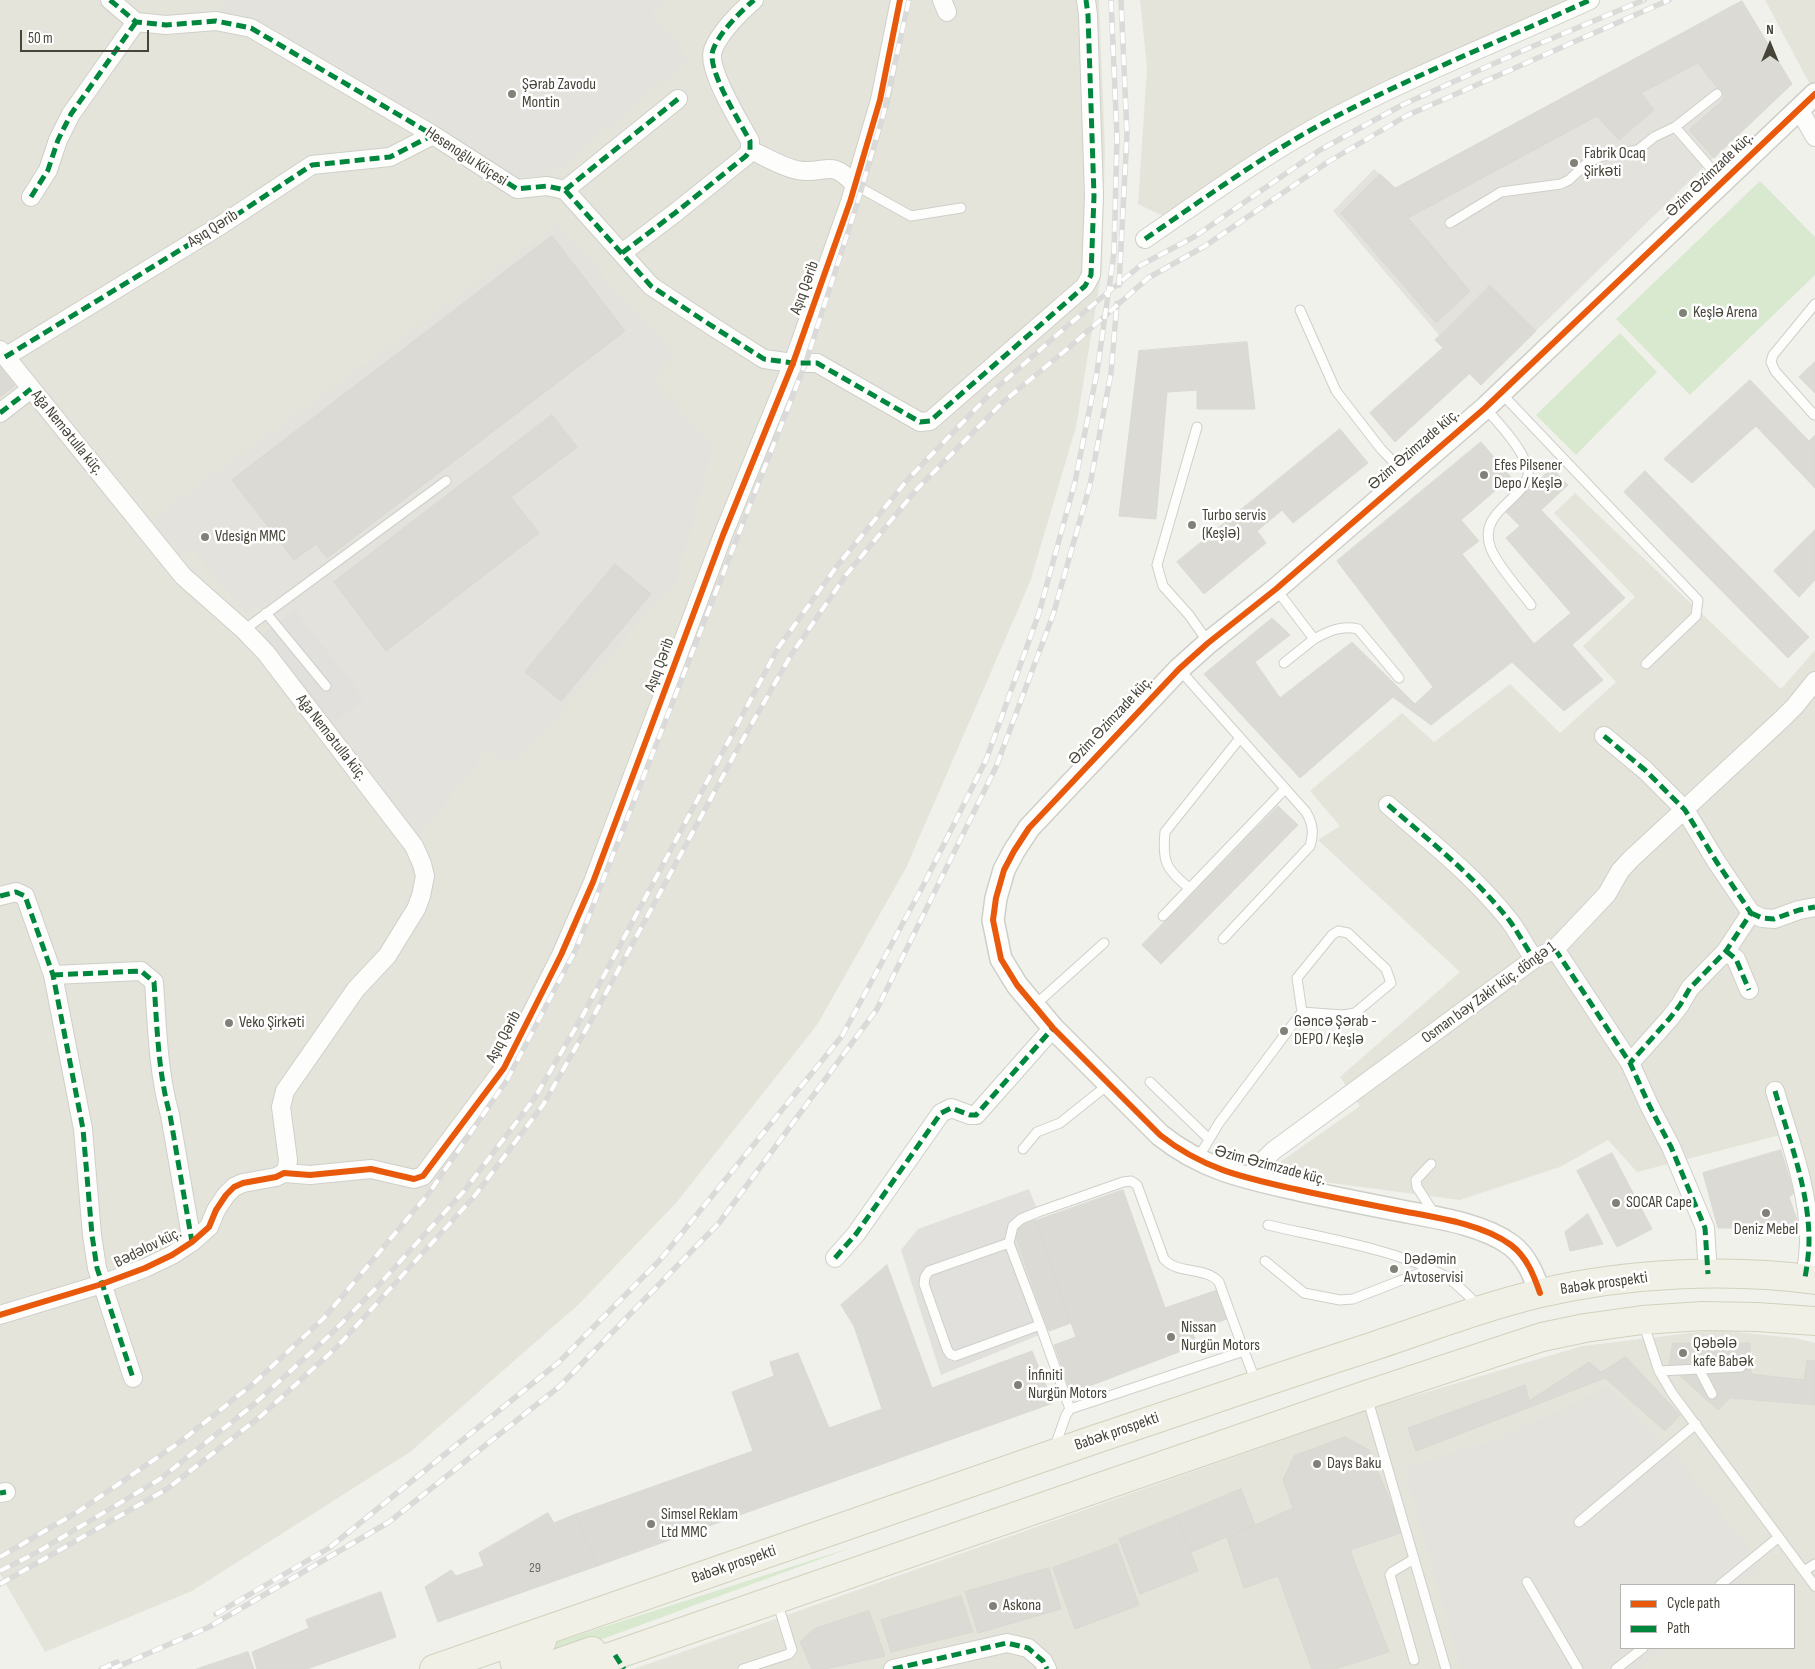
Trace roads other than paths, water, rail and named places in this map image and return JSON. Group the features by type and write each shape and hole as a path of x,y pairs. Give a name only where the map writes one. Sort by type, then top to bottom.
{"main road":[{"name":"Babək prospekti","path":"434,1669 1256,1384 1540,1293 1600,1283 1708,1274 1810,1279"},
{"path":"575,1669 620,1662 716,1619 1366,1395 1542,1337 1584,1328 1642,1320 1703,1316 1739,1316 1815,1321"},
{"path":"519,1669 515,1665 514,1659 524,1647 783,1559 897,1508"},
{"path":"542,1669 630,1638 716,1619"}],"street":[{"path":"31,197 48,170 58,140 71,114 136,22 110,0"},
{"path":"622,253 746,156 750,150 750,141 714,72 712,52 719,37 744,8 754,0"},
{"name":"Aşıq Qərib","path":"284,1173 310,1176 371,1170 414,1179 423,1176 504,1068 561,955 593,882 727,526 793,363 855,185 880,100 900,0"},
{"path":"678,99 565,190 651,286 714,328 764,359 793,363 817,362 920,422 930,421 1085,286 1091,275 1094,196 1086,0"},
{"path":"1145,239 1256,164 1328,121 1398,85 1590,0"},
{"name":"Hesenoğlu Küçesi","path":"136,22 166,25 216,21 251,28 433,135 517,189 547,186 565,190"},
{"name":"Əzim Əzimzade küç.","path":"1540,1293 1534,1276 1522,1256 1511,1245 1492,1234 1436,1217 1251,1179 1213,1167 1177,1149 1160,1135 1054,1028 1016,985 1001,959 995,939 993,920 996,898 1004,870 1029,828 1179,669 1208,643 1276,589 1485,408 1815,94"},
{"path":"1799,109 1815,138"},
{"name":"Aşıq Qərib","path":"2,353 213,230 312,165 390,157 433,135"},
{"path":"750,150 798,171 830,168 840,171 855,185"},
{"name":"Ağa Nemətulla küç.","path":"2,353 183,576 244,630 266,653 414,846 422,864 424,876 422,896 416,909 387,956 356,989 285,1091 281,1107 288,1167 284,1173"},
{"path":"0,413 31,389"},
{"name":"Osman bəy Zakir küç. döngə 1","path":"1251,1179 1255,1169 1273,1151 1534,959 1555,949 1607,894 1620,871 1631,859 1788,713 1815,681"},
{"path":"1604,736 1645,770 1685,810 1751,913 1762,918 1774,919 1798,910 1815,907"},
{"path":"1388,805 1464,870 1509,921 1534,959"},
{"path":"0,896 16,892 25,896 53,975 83,1129 92,1235 97,1268 133,1378"},
{"path":"1630,1063 1670,1018 1690,988 1726,951 1751,913"},
{"path":"1555,949 1630,1063 1671,1147 1704,1228 1708,1274"},
{"path":"1726,951 1736,959 1749,990"},
{"path":"53,975 141,970 154,982 159,1055 192,1242"},
{"path":"835,1258 856,1234 941,1113 951,1108 970,1115 976,1115 1054,1028"},
{"path":"1775,1091 1798,1167 1804,1196 1810,1242 1810,1279"},
{"name":"Bədəlov küç.","path":"0,1315 102,1284 145,1268 172,1255 192,1242 209,1227 216,1210 234,1187 284,1173"},
{"path":"893,1669 1007,1643 1028,1648 1043,1661 1047,1669"}],"lane":[{"path":"1450,223 1501,192 1560,184 1569,180 1587,163 1602,156 1638,150 1654,137 1675,127 1717,94"},
{"path":"1675,127 1723,182"},
{"path":"855,185 911,216 961,208"},
{"path":"1814,415 1775,370 1771,362 1773,354 1815,304"},
{"path":"1300,310 1336,391 1381,449 1406,475"},
{"path":"1501,392 1698,600 1696,616 1646,664"},
{"path":"1485,408 1513,439 1526,465 1528,475 1522,487 1492,520 1488,533 1491,548 1531,605"},
{"path":"1197,427 1157,566 1162,586 1188,615 1208,643"},
{"path":"244,630 446,482"},
{"path":"1276,589 1314,639"},
{"path":"266,613 326,686"},
{"path":"1284,663 1314,639 1332,630 1342,627 1358,629 1399,678"},
{"path":"1179,669 1309,818 1314,835 1310,846 1223,939"},
{"path":"1189,888 1174,875 1167,864 1163,851 1164,832 1240,738"},
{"path":"1163,916 1285,789"},
{"path":"1197,1160 1219,1123 1302,1012 1297,978 1332,935 1338,931 1348,933 1386,969 1391,983 1355,1013 1343,1015 1302,1012"},
{"path":"1034,1005 1104,942"},
{"path":"1150,1082 1209,1140"},
{"path":"1023,1149 1037,1132 1060,1123 1109,1083"},
{"path":"1431,1164 1416,1180 1417,1187 1436,1217"},
{"path":"1070,1409 1009,1243 1013,1226 1021,1220 1038,1212 1123,1182 1131,1181 1136,1186 1164,1259 1176,1268 1212,1276 1219,1282 1256,1384"},
{"path":"1268,1226 1387,1253 1430,1269 1446,1276 1483,1310"},
{"path":"1009,1243 929,1271 924,1284 947,1349 950,1354 955,1356 1040,1325"},
{"path":"1265,1262 1304,1293 1340,1300 1353,1299 1430,1269"},
{"path":"1642,1320 1659,1371 1672,1393 1815,1586"},
{"path":"1053,1454 1066,1415 1070,1409 1244,1351"},
{"path":"1659,1371 1741,1367"},
{"path":"1699,1369 1712,1394"},
{"path":"1366,1395 1446,1669"},
{"path":"1579,1522 1696,1424"},
{"path":"1721,1584 1779,1537"},
{"path":"1414,1559 1390,1575 1414,1660"},
{"path":"1804,1571 1815,1564"},
{"path":"1527,1582 1578,1669"},
{"path":"742,1669 789,1654 792,1650 776,1598"},
{"path":"1616,1669 1642,1649"}],"railway":[{"path":"0,1557 79,1511 180,1442 253,1384 324,1318 429,1193 507,1080 576,949 806,362 857,204 884,112 909,0"},
{"path":"216,1614 329,1548 559,1362 660,1260 842,1036 924,884 986,760 1039,613 1075,482 1097,372 1114,253 1117,137 1111,0"},
{"path":"1119,285 1127,134 1121,0"},
{"path":"0,1571 36,1553 160,1479 252,1406 330,1335 376,1288 464,1191 534,1099 583,1015 778,648 837,566 909,478 993,391 1141,265 1194,237 1320,150 1402,105 1524,50 1644,0"},
{"path":"0,1584 167,1489 261,1416 337,1347 473,1198 543,1105 593,1017 738,748 791,655 846,575 917,489 1003,402 1072,345 1148,278 1205,246 1328,162 1406,116 1669,0"},
{"path":"112,1669 209,1627 389,1522 560,1386 719,1223 877,1009 996,767 1053,615 1090,485 1111,373 1117,303"},
{"path":"101,1669 117,1662"}],"place":[{"name":"Şərab Zavodu Montin","path":"512,94"},
{"name":"Fabrik Ocaq Şirkəti","path":"1574,163"},
{"name":"Keşlə Arena","path":"1683,313"},
{"name":"Efes Pilsener Depo / Keşlə","path":"1484,475"},
{"name":"Turbo servis (Keşlə)","path":"1192,525"},
{"name":"Vdesign MMC","path":"205,537"},
{"name":"Veko Şirkəti","path":"229,1023"},
{"name":"Gəncə Şərab - DEPO / Keşlə","path":"1284,1031"},
{"name":"SOCAR Cape","path":"1616,1203"},
{"name":"Deniz Mebel","path":"1766,1213"},
{"name":"Dədəmin Avtoservisi","path":"1394,1269"},
{"name":"Nissan Nurgün Motors","path":"1171,1337"},
{"name":"Qəbələ kafe Babək","path":"1683,1353"},
{"name":"İnfiniti Nurgün Motors","path":"1018,1385"},
{"name":"Days Baku","path":"1317,1464"},
{"name":"Simsel Reklam Ltd MMC","path":"651,1524"},
{"name":"Askona","path":"993,1606"}]}
